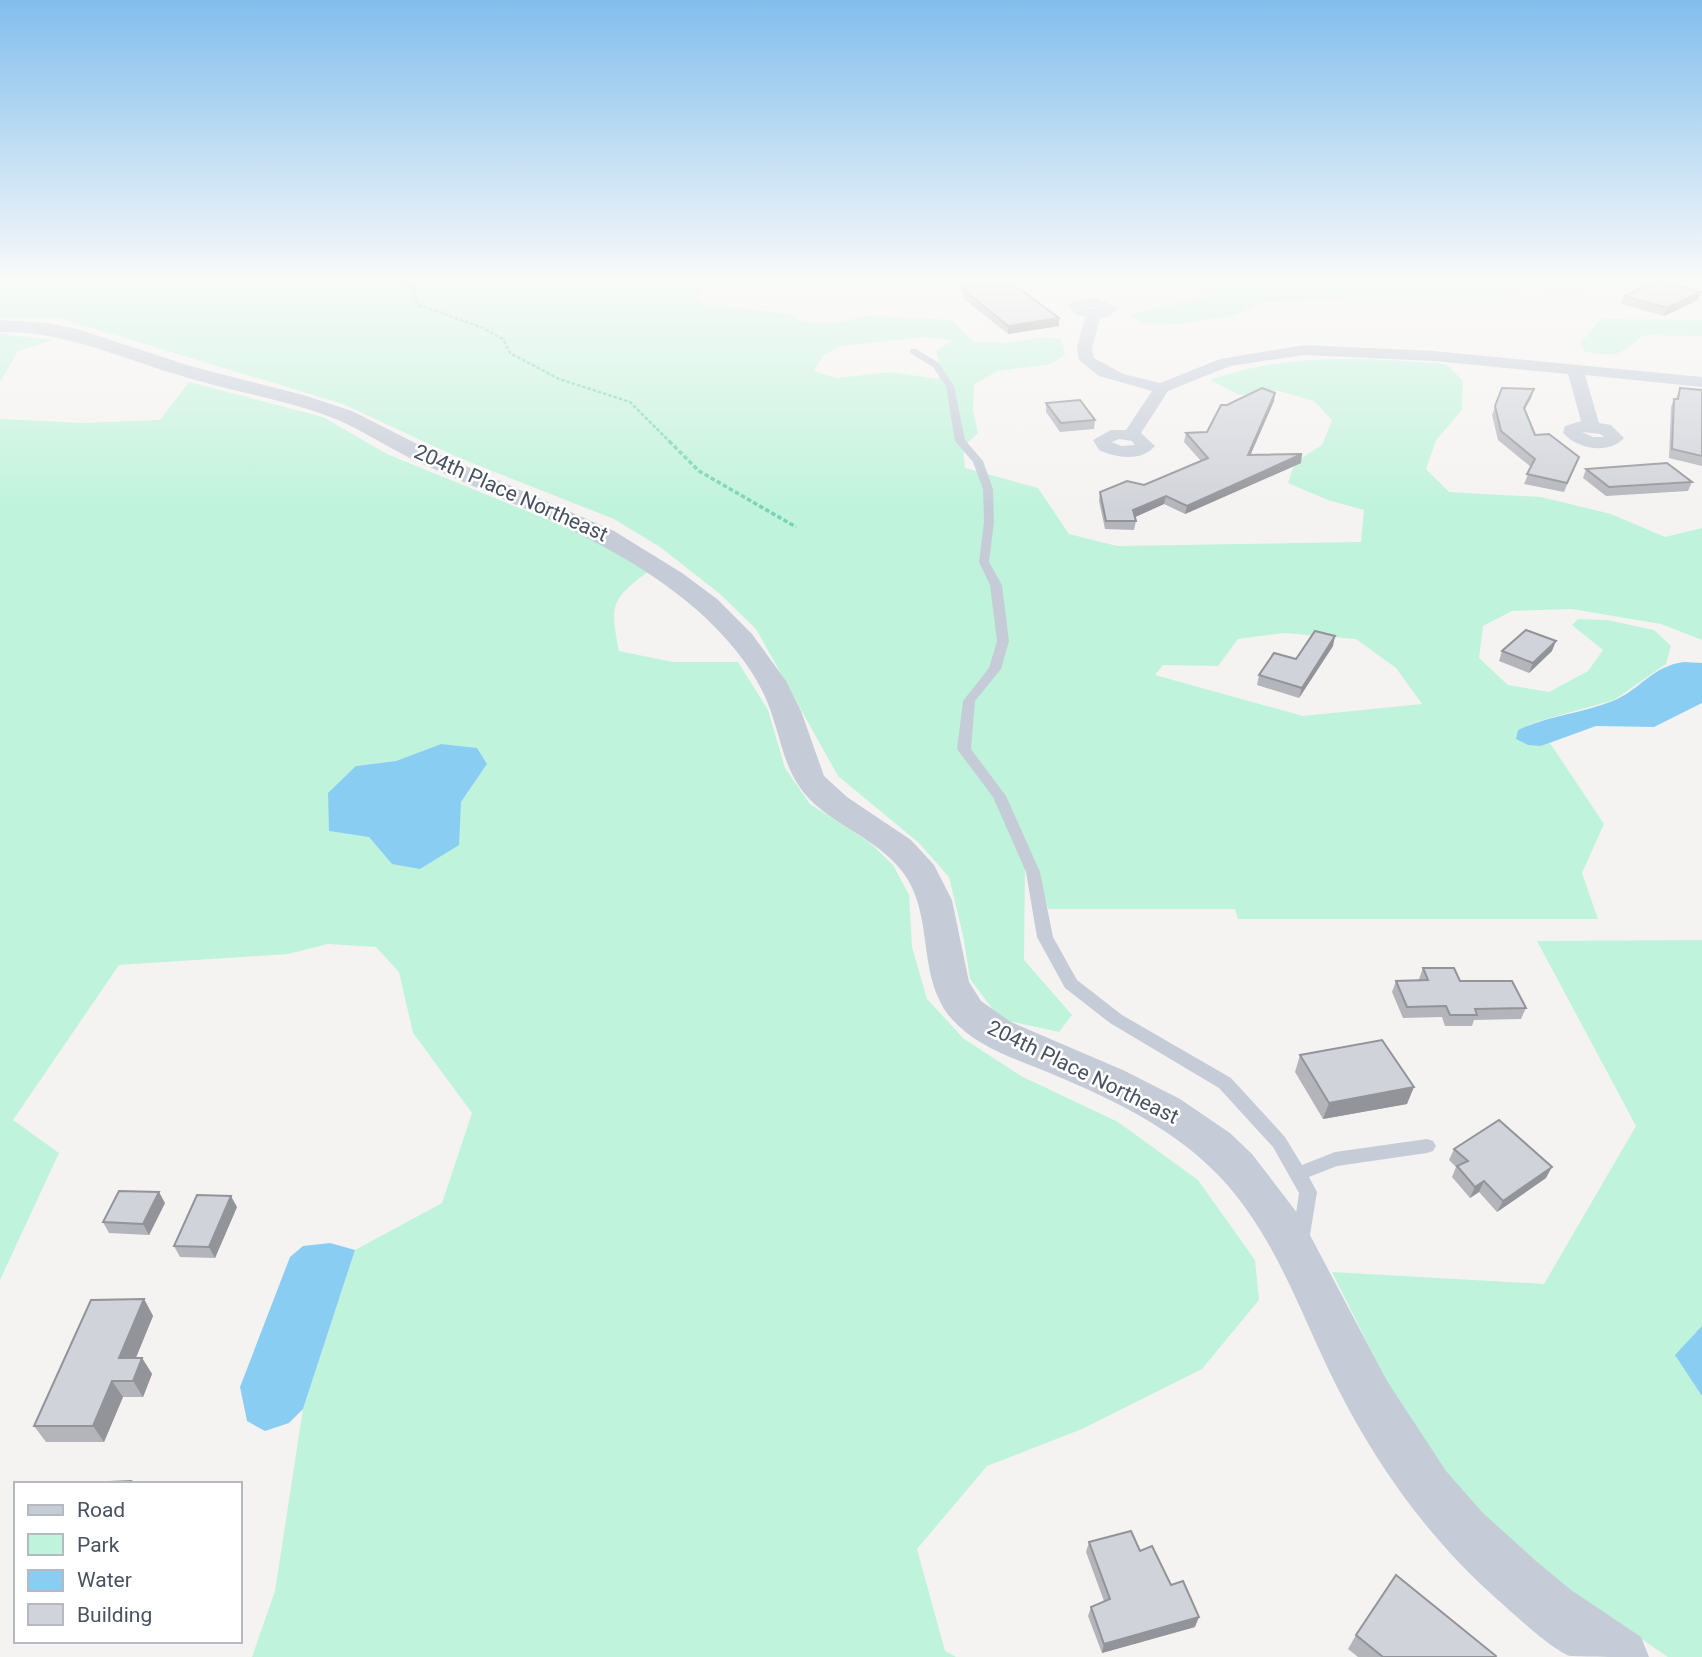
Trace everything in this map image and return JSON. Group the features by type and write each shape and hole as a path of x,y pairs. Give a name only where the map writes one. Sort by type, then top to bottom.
{"street":[{"name":"204th Place Northeast","path":"138,355 337,412 419,454 562,513 615,539 667,571 746,642 775,684 789,716 801,762 812,782 831,800 893,843 923,876 943,930 945,966 954,994 968,1013 986,1026 1021,1043 1149,1100 1205,1135 1257,1189 1299,1257 1353,1368 1396,1442 1431,1493 1532,1593 1621,1657"},
{"path":"1085,355 1087,361 1113,376 1162,388"},
{"path":"1131,435 1162,388 1226,362 1273,355"},
{"path":"1423,355 1702,382"},
{"path":"1575,370 1591,426"}],"lane":[{"path":"920,355 936,365 950,386 960,441 978,461 988,489 989,522 984,562 996,585 1003,641 995,669 970,701 964,749 999,796 1033,873 1045,937 1071,984 1115,1020 1225,1083 1279,1142 1308,1192 1299,1257"},
{"path":"1297,1174 1335,1160 1427,1146"}],"path":[{"path":"514,355 559,379 630,402 699,471 796,527"}],"green space":[{"path":"0,355 15,355 0,382"},
{"path":"182,355 824,355 814,371 837,378 890,372 938,379 941,370 937,355 1064,355 1051,364 998,371 974,384 973,410 978,433 963,447 965,468 1038,488 1069,534 1117,546 1361,542 1364,510 1328,500 1288,483 1295,462 1322,445 1332,420 1314,401 1279,391 1240,395 1210,380 1239,371 1297,361 1356,359 1446,364 1463,381 1462,410 1436,440 1426,469 1449,492 1541,497 1611,514 1665,537 1702,528 1702,640 1661,624 1572,609 1512,611 1483,626 1479,658 1508,685 1549,692 1588,671 1603,650 1572,625 1578,619 1607,620 1654,630 1671,646 1666,664 1614,700 1536,722 1518,730 1541,746 1550,743 1604,824 1582,873 1598,919 1238,919 1235,909 1048,909 1034,858 1025,868 1024,960 1072,1015 1059,1032 1000,1019 970,979 949,877 919,843 838,776 756,629 720,594 660,547 614,519 457,457 343,404","holes":["1284,633 1356,639 1396,668 1422,704 1303,716 1155,675 1163,665 1218,666 1238,639"]},
{"path":"189,382 323,417 387,454 602,543 649,571 627,589 616,605 614,623 619,651 673,662 738,662 768,710 785,768 810,804 869,842 893,865 909,895 912,947 927,999 964,1039 1021,1076 1118,1122 1198,1180 1255,1260 1259,1300 1202,1369 1082,1429 987,1466 917,1549 945,1651 956,1657 252,1657 275,1591 303,1409 355,1250 442,1203 472,1113 413,1033 399,972 376,947 328,944 288,954 119,965 13,1120 59,1153 0,1280 0,419 82,423 160,420","holes":["441,744 487,764 461,802 392,864 369,837 356,766 396,761"]},
{"path":"1702,940 1702,1657 1668,1657 1569,1590 1468,1502 1397,1403 1332,1272 1544,1284 1636,1126 1537,941"}],"water":[{"path":"1684,662 1702,663 1702,703 1654,727 1596,726 1541,746 1528,745 1516,739 1518,730 1613,701 1663,668"},
{"path":"441,744 477,748 487,764 461,802 459,845 420,869 392,864 369,837 329,831 328,793 356,766 396,761"},
{"path":"330,1243 355,1250 303,1409 289,1423 265,1431 247,1421 240,1387 290,1257 303,1246"},
{"path":"1702,1326 1702,1396 1675,1355"}],"building":[{"path":"1262,388 1275,393 1248,455 1302,454 1187,506 1166,496 1133,510 1136,521 1106,521 1100,492 1127,481 1144,485 1208,458 1186,433 1207,432 1221,405 1227,405"},
{"path":"1502,388 1534,389 1524,408 1535,435 1549,434 1579,457 1567,483 1527,474 1535,459 1501,431 1495,406"},
{"path":"1680,388 1702,390 1702,456 1672,449 1674,399 1678,399"},
{"path":"1080,400 1095,420 1061,423 1046,403"},
{"path":"1667,463 1692,482 1609,487 1586,469"},
{"path":"1526,630 1556,641 1533,663 1502,651"},
{"path":"1315,631 1335,636 1302,688 1259,675 1274,653 1296,659"},
{"path":"1423,968 1454,968 1460,981 1512,981 1526,1008 1475,1009 1477,1015 1450,1015 1446,1006 1407,1007 1396,981 1428,980"},
{"path":"1382,1040 1414,1087 1329,1103 1300,1055"},
{"path":"1499,1120 1552,1167 1503,1201 1484,1181 1475,1187 1457,1166 1468,1161 1454,1149"},
{"path":"119,1191 159,1192 143,1224 103,1222"},
{"path":"197,1195 231,1196 209,1247 174,1246"},
{"path":"144,1299 119,1358 142,1358 133,1381 112,1381 93,1426 34,1426 91,1300"},
{"path":"1131,1531 1140,1551 1152,1546 1171,1585 1183,1581 1199,1617 1104,1644 1091,1607 1110,1599 1089,1542"},
{"path":"1396,1575 1496,1656 1383,1657 1356,1635"}]}
